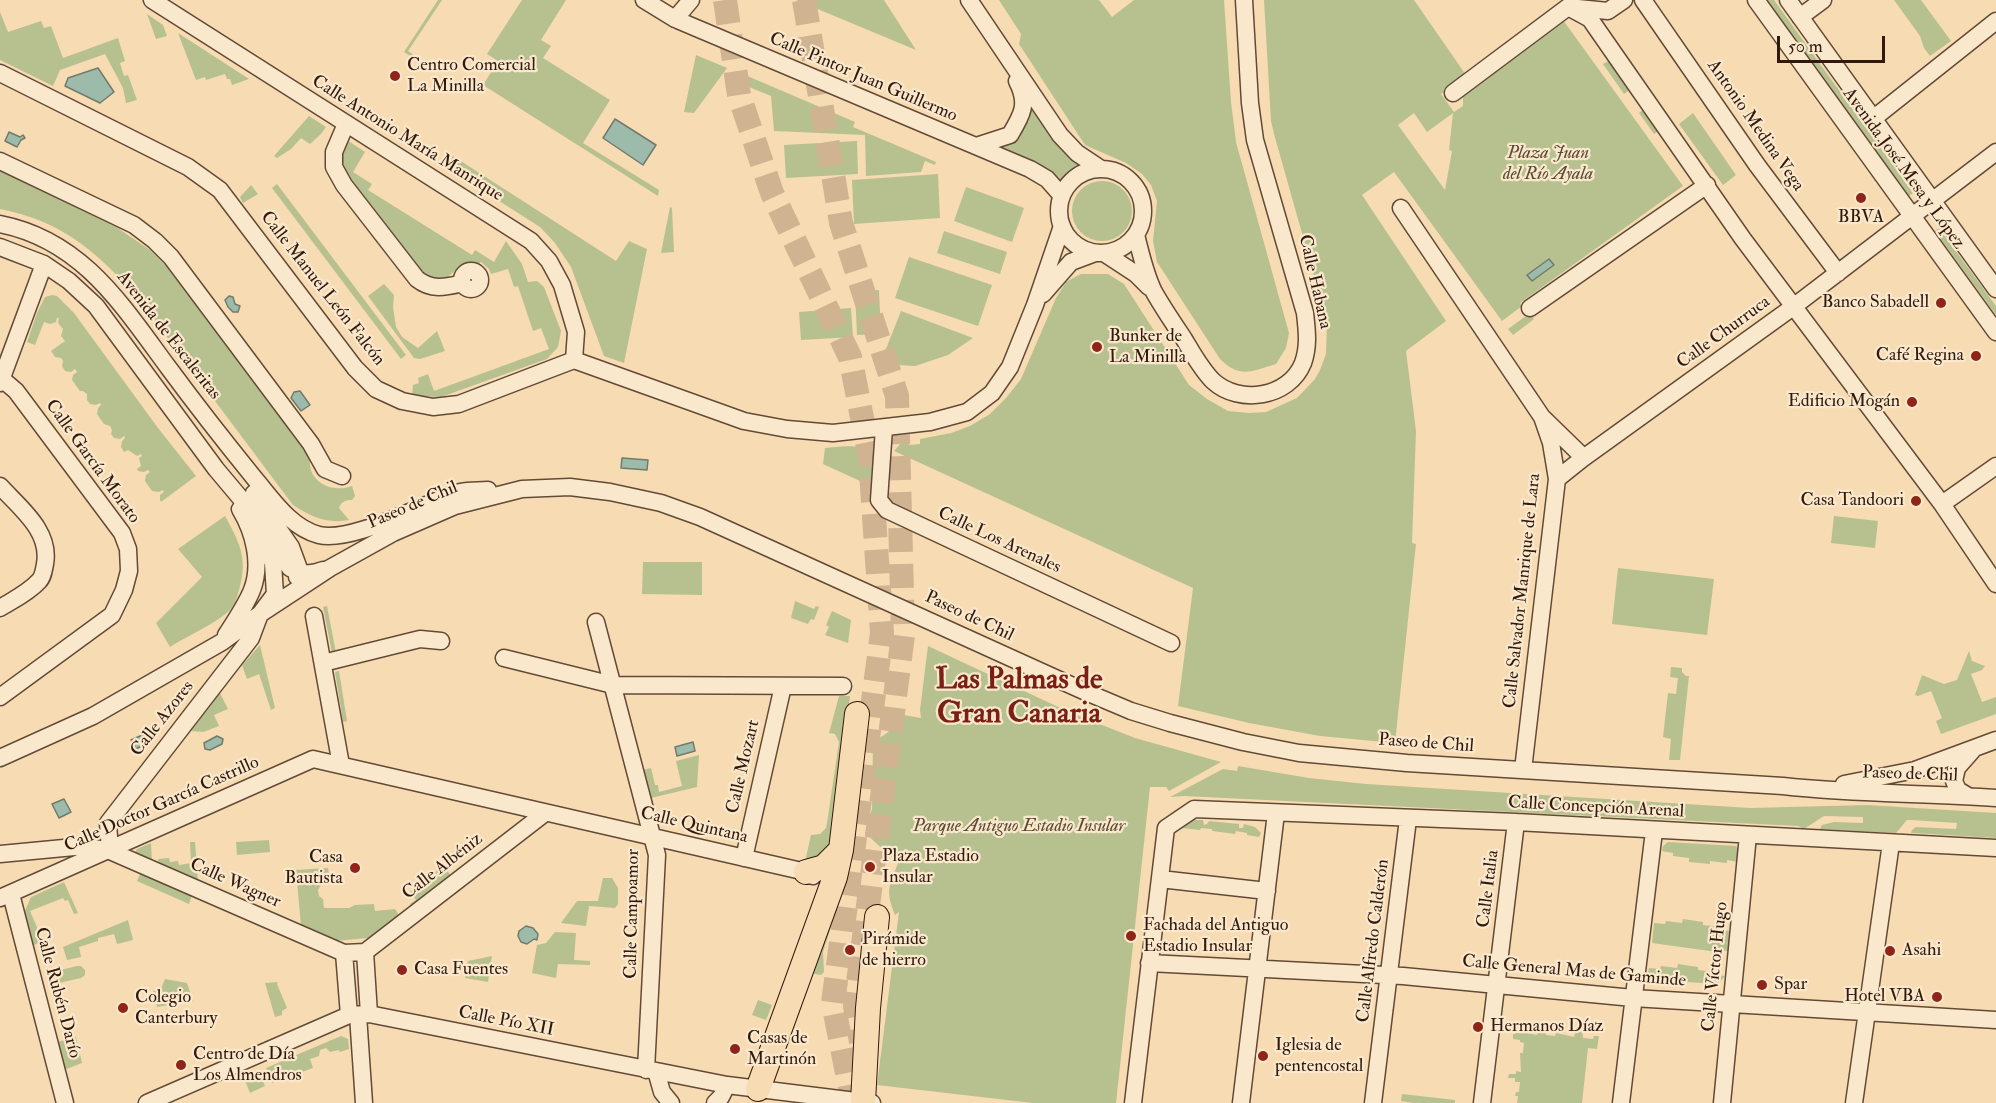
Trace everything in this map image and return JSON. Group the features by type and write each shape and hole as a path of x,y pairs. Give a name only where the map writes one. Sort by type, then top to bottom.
{"highway":[{"path":"752,1088 829,898 841,850 857,714"},
{"path":"806,872 824,867 841,850"},
{"path":"866,1103 868,1008 877,917"}],"street":[{"name":"Calle Antonio María Manrique","path":"152,0 531,241 549,261 562,285 576,332 574,360"},
{"name":"Calle Pintor Juan Guillermo","path":"644,0 675,19 1030,169 1047,179 1062,196"},
{"path":"675,19 691,0"},
{"path":"969,0 1060,135 1077,153 1101,169"},
{"name":"Calle Habana","path":"1136,235 1143,264 1154,292 1200,365 1215,382 1240,395 1269,394 1291,381 1302,365 1308,339 1305,313 1256,140 1250,103 1244,0"},
{"path":"1453,93 1568,7 1608,10 1624,0"},
{"name":"Antonio Medina Vega","path":"1642,0 1757,165 1838,273"},
{"name":"Avenida José Mesa y López","path":"1756,0 1996,332"},
{"name":"Avenida José Mesa y López","path":"1788,0 1996,290"},
{"path":"1800,17 1823,0"},
{"path":"1568,7 1590,19 1743,239 1942,504 1996,584"},
{"path":"1874,118 1996,21"},
{"path":"976,146 1010,135 1023,115 1023,93 989,32"},
{"name":"Calle Manuel León Falcón","path":"0,73 188,167 220,190 355,368 376,389 402,401 433,407 459,404 574,360"},
{"path":"346,124 334,152 334,167 344,185 424,285 435,288 464,283"},
{"path":"1934,201 1996,152"},
{"path":"0,161 134,225 155,241 171,257 304,434 325,469 342,476"},
{"path":"1035,305 1071,262 1116,250 1136,235 1143,210 1138,192 1126,177 1114,171 1101,169 1078,176 1068,185 1062,196 1060,216 1062,226 1070,239 1081,248 1100,253"},
{"path":"1530,308 1707,185"},
{"name":"Calle Churruca","path":"1557,479 1934,201"},
{"name":"Calle Salvador Manrique de Lara","path":"1401,208 1542,417 1578,452 1582,459"},
{"name":"Avenida de Escaleritas","path":"0,225 17,228 48,240 83,263 111,291 278,507 304,530 320,535 340,536 370,527 460,492 522,489"},
{"path":"574,360 744,421 787,429 833,433 930,422 967,412 992,393 1010,367 1035,305 1062,226"},
{"path":"0,247 44,264 69,281 96,306 216,469 245,517 253,539 256,573 252,590 222,642"},
{"name":"Calle Habana","path":"1100,253 1136,274 1154,292"},
{"path":"1,381 44,264"},
{"name":"Calle García Morato","path":"0,697 112,615 124,590 129,572 128,549 122,533 16,391 1,381"},
{"path":"193,400 217,440 297,558 298,572 293,589 282,599"},
{"name":"Calle Salvador Manrique de Lara","path":"1523,770 1557,479 1551,443 1542,417"},
{"name":"Calle Los Arenales","path":"884,428 879,500 887,510 1171,643"},
{"path":"1942,504 1996,466"},
{"path":"216,469 236,491 290,568 298,572 314,574 330,568"},
{"path":"0,486 36,524 45,541 46,561 42,579 27,592 0,608"},
{"name":"Paseo de Chil","path":"0,758 93,716 222,642 330,568 393,533 455,506 522,489 570,487 610,492 661,503 700,517 1086,692 1131,711 1214,735 1299,753 1407,763 1783,786 1834,792 1916,793 1996,798"},
{"name":"Calle Azores","path":"110,850 108,823 251,638 260,614 275,594 273,563 259,530 236,491"},
{"path":"314,616 341,765"},
{"name":"Calle Campoamor","path":"596,622 657,855 651,1071"},
{"path":"323,663 420,639 441,641"},
{"path":"504,658 613,685 843,686"},
{"name":"Calle Mozart","path":"744,858 783,686"},
{"path":"1783,786 1849,784 1915,770 1996,740"},
{"path":"1968,796 1958,790 1954,781 1957,768 1975,748"},
{"name":"Calle Doctor García Castrillo","path":"5,896 313,759 341,765"},
{"name":"Calle Quintana","path":"341,765 806,872"},
{"path":"1915,770 1920,772 1922,784 1916,793"},
{"name":"Calle Concepción Arenal","path":"1160,879 1166,828 1194,809 1516,822 1996,848"},
{"name":"Calle Albéniz","path":"365,952 545,813"},
{"path":"1241,1103 1276,813"},
{"name":"Calle Alfredo Calderón","path":"1373,1103 1408,819"},
{"name":"Calle Italia","path":"1482,1103 1516,822"},
{"path":"1621,1103 1654,831"},
{"name":"Calle Víctor Hugo","path":"1722,1103 1748,835"},
{"path":"1854,1103 1891,843"},
{"path":"0,854 85,846 110,850"},
{"name":"Calle Wagner","path":"110,850 344,953"},
{"path":"752,1088 823,890 820,880 806,872"},
{"path":"1133,1103 1160,879 1267,891"},
{"name":"Calle Rubén Darío","path":"5,896 65,1103"},
{"path":"358,1015 365,952 344,953 358,1015 364,1103"},
{"name":"Calle General Mas de Gaminde","path":"1149,963 1389,975 1634,998 1996,1020"},
{"path":"147,1103 358,1015"},
{"name":"Calle Pío XII","path":"358,1015 727,1085 866,1103"},
{"path":"651,1071 662,1092 671,1103"},
{"path":"715,1103 727,1085"}],"green space":[{"path":"438,0 442,0 408,51 417,57 415,59 404,52"},
{"path":"522,0 566,0 541,40 551,46 543,58 610,100 583,143 659,190 658,196 483,85 498,61 487,54"},
{"path":"796,0 884,0 916,50"},
{"path":"999,0 1099,0 1112,17 1134,0 1224,0 1236,142 1289,333 1286,348 1276,364 1246,372 1234,369 1220,359 1157,262 1153,241 1157,201 1151,185 1142,174 1126,163 1085,145 1019,44 1021,34"},
{"name":"Plaza Juan del Río Ayala","path":"1264,0 1414,0 1466,75 1441,94 1454,112 1463,106 1463,92 1563,20 1683,186 1520,303 1522,306 1502,321 1394,172 1362,195 1446,321 1406,351 1416,431 1412,543 1416,544 1395,743 1320,736 1249,723 1178,706 1193,588 894,451 902,442 908,440 909,445 920,444 920,439 951,433 970,426 990,414 1021,379 1056,298 1066,282 1081,274 1108,274 1124,284 1189,385 1207,399 1228,411 1249,413 1266,412 1297,398 1315,379 1320,370 1326,354 1327,322 1271,121","holes":["1414,113 1427,132 1453,113 1449,150 1452,151 1445,190 1398,125"]},
{"path":"1767,0 1774,0 1913,193 1909,196"},
{"path":"1894,0 1921,0 1951,41 1930,56 1920,36"},
{"path":"0,12 8,32 41,21 44,28 51,26 63,58 118,38 125,61 120,63 124,76 128,75 137,100 126,103 123,88 105,54 60,70 53,86 0,60"},
{"path":"147,14 163,25 167,36 156,39"},
{"path":"178,33 249,79 232,85 225,74 206,80 205,77 196,80"},
{"path":"696,55 727,68 694,113 684,112"},
{"path":"1610,60 1631,89 1624,94 1603,64"},
{"path":"738,72 855,122 853,127 936,162 935,165 925,161 921,172 866,176 865,135 774,131 771,96 732,80"},
{"path":"1027,100 1080,165 1058,185 997,147"},
{"path":"1645,108 1661,129 1654,134 1639,113"},
{"path":"1693,113 1736,175 1723,185 1679,124"},
{"path":"309,116 326,127 321,134 310,144 301,138 291,149 277,158 274,156"},
{"path":"347,140 365,152 353,172 372,184 368,190 472,255 475,250 494,262 506,241 522,264 528,282 537,281 544,287 561,331 558,347 547,359 441,397 412,396 413,385 419,383 418,378 428,374 434,391 549,349 541,328 533,331 518,286 514,287 508,269 491,274 481,262 464,264 445,279 433,279 425,275 348,177 343,158"},
{"path":"857,141 858,174 786,178 784,145"},
{"path":"453,156 616,261 629,241 647,249 624,363 604,356 571,267 555,243 540,227 446,167"},
{"path":"0,171 116,227 150,250 166,266 310,458 312,473 316,479 329,487 352,486 355,496 352,500 343,502 339,508 349,520 334,521 319,518 293,505 134,293 119,277 90,250 58,229 22,214 0,209"},
{"path":"938,174 940,218 854,224 852,180"},
{"path":"1102,181 1123,190 1132,211 1123,232 1102,241 1081,232 1072,211 1081,190"},
{"path":"277,184 406,355 401,359 272,188"},
{"path":"251,185 258,194 243,203 240,197"},
{"path":"966,187 1024,208 1012,242 954,221"},
{"path":"670,207 672,208 674,252 661,253"},
{"path":"1939,228 1996,306 1996,315 1935,231"},
{"path":"944,231 1007,252 1000,274 937,253"},
{"path":"909,257 992,285 978,326 895,298"},
{"path":"384,284 394,295 396,327 402,337 418,348 437,331 445,351 420,359 414,358 368,296"},
{"path":"879,290 881,334 857,335 855,291"},
{"path":"57,296 74,313 196,476 161,502 160,495 164,492 163,490 152,491 145,481 146,475 150,472 137,469 141,466 139,458 141,454 137,456 128,450 124,452 121,447 124,436 120,439 114,438 110,426 104,424 97,414 100,403 90,404 87,394 80,391 72,380 73,375 77,372 75,369 71,372 65,371 61,358 55,357 51,351 65,341 61,336 63,329 58,323 59,318 50,324 44,322 35,345 27,342 45,297"},
{"path":"851,308 853,337 801,340 799,312"},
{"path":"901,311 973,338 948,355 915,366 880,364"},
{"path":"1530,313 1534,319 1513,335 1508,329"},
{"path":"852,446 869,453 873,459 871,486 823,464 825,448"},
{"path":"225,516 241,552 242,579 236,601 223,616 170,647 156,623 202,577 178,549"},
{"path":"1834,516 1878,521 1875,548 1831,543"},
{"path":"643,562 702,562 702,595 642,594"},
{"path":"1618,568 1714,579 1707,635 1612,624"},
{"path":"795,601 814,609 816,606 819,607 814,620 811,619 808,624 791,618"},
{"path":"327,606 336,653 332,653 323,607"},
{"path":"832,611 851,620 848,643 825,635 829,627 826,625"},
{"path":"260,645 275,708 271,710 259,674 247,679 242,665"},
{"name":"Parque Antiguo Estadio Insular","path":"928,646 1069,712 1135,738 1221,762 1169,791 1166,787 1150,787 1116,1103 1033,1103 877,1085 899,912 895,915 889,894 890,883 898,863 865,833 872,809 873,741 893,727 903,715 921,718"},
{"path":"1969,651 1972,661 1985,666 1982,670 1971,674 1982,702 1996,697 1996,714 1941,734 1936,721 1942,718 1931,691 1915,695 1922,675 1944,684 1957,680"},
{"path":"1671,667 1682,668 1682,672 1689,676 1680,760 1669,760 1671,739 1663,737 1668,693 1676,694 1678,678 1670,677"},
{"path":"339,671 347,721 343,722 335,672"},
{"path":"220,693 228,709 214,715 219,726 203,732 191,731"},
{"path":"839,696 850,696 834,837 825,853 805,862 811,835 820,834 826,828 839,742 835,734 829,733"},
{"path":"699,755 697,787 651,798 643,770 651,768 659,792 682,786 676,761"},
{"path":"1238,766 1309,778 1366,784 1750,808 1867,805 1996,813 1996,838 1911,833 1916,827 1956,829 1957,823 1911,820 1907,820 1896,833 1820,829 1822,825 1834,822 1863,823 1863,817 1824,816 1804,829 1798,826 1170,797 1223,769 1237,771"},
{"path":"1195,818 1203,820 1204,825 1209,821 1239,824 1239,828 1243,828 1244,824 1255,827 1261,833 1259,837 1236,831 1235,834 1212,831 1212,829 1181,828 1181,822"},
{"path":"269,840 270,852 237,855 236,842"},
{"path":"190,842 195,842 198,882 159,865 158,859 169,858 170,862 178,861 179,865 191,863"},
{"path":"1668,842 1736,846 1739,851 1738,862 1710,861 1710,864 1689,862 1689,858 1673,856 1673,853 1662,851 1663,846"},
{"path":"151,843 152,861 135,853 137,849"},
{"path":"444,866 451,876 412,906 410,904 416,900 410,892"},
{"path":"328,868 329,875 324,876 325,884 321,885 318,890 319,896 323,899 324,908 349,908 355,905 374,904 375,911 395,909 399,915 368,938 335,941 301,926 296,870"},
{"path":"141,872 192,895 189,904 137,881"},
{"path":"603,878 612,878 618,888 618,904 615,908 589,906 586,926 561,923 577,901 598,901"},
{"path":"64,882 78,913 74,914 68,900 65,901 63,898 30,911 43,941 32,946 24,913 31,897"},
{"path":"1683,919 1703,922 1703,925 1730,931 1728,951 1718,950 1717,952 1652,943 1654,923 1665,924 1666,921 1682,923"},
{"path":"128,920 133,940 117,944 114,934 98,938 98,941 79,947 81,957 67,960 63,947"},
{"path":"830,922 831,927 823,952 824,972 821,975 809,973"},
{"path":"555,932 576,933 574,960 590,961 590,965 558,964 556,978 532,973 537,945 546,943"},
{"path":"492,956 488,982 465,978 468,961"},
{"path":"1678,964 1698,967 1698,970 1725,976 1718,984 1654,980 1648,973 1649,968 1660,969 1661,966 1677,968"},
{"path":"77,966 85,970 85,975 81,978 54,984 50,981 53,972"},
{"path":"165,979 187,983 193,1001 157,1007 153,991 161,989"},
{"path":"278,982 287,1008 282,1011 282,1015 275,1017 265,983"},
{"path":"758,1000 772,1005 766,1020 752,1015"},
{"path":"1541,1023 1545,1023 1546,1035 1555,1036 1556,1033 1574,1037 1578,1032 1578,1025 1582,1026 1583,1038 1593,1039 1594,1036 1599,1036 1597,1049 1588,1048 1582,1103 1517,1103 1518,1096 1515,1096 1516,1092 1519,1092 1520,1082 1515,1082 1515,1078 1508,1078 1509,1074 1516,1074 1516,1071 1521,1072 1520,1053 1523,1053 1524,1043 1513,1039 1513,1034 1516,1031 1537,1035"},
{"path":"341,1036 348,1039 349,1049 340,1052 339,1050 330,1052 326,1048 320,1050 319,1056 310,1059 313,1068 272,1083 266,1068"},
{"path":"76,1037 82,1063 64,1070 57,1042"},
{"path":"259,1072 265,1086 250,1093 244,1078"},
{"path":"1402,1094 1455,1100 1455,1103 1401,1101"}],"shaded area":[{"path":"98,68 114,92 100,103 65,86 68,78"},
{"path":"615,119 656,145 643,165 603,138"},
{"path":"9,132 20,137 23,135 25,138 17,147 5,141"},
{"path":"1549,259 1554,265 1532,281 1527,275"},
{"path":"229,296 233,297 235,304 240,306 238,312 233,312 228,307 225,300"},
{"path":"300,391 310,405 301,411 291,398 294,392"},
{"path":"622,458 648,460 647,470 621,468"},
{"path":"149,732 153,740 136,749 131,740"},
{"path":"217,736 223,739 222,744 210,750 205,749 204,743"},
{"path":"693,742 695,751 677,756 675,747"},
{"path":"64,799 71,812 59,818 52,804"},
{"path":"526,926 533,928 538,934 537,940 534,939 527,944 521,942 518,936 519,931"}],"tunnel":[{"path":"725,0 739,95 772,193 850,357 870,458 882,633 833,1003 853,1103"},
{"path":"804,0 841,223 897,396 903,635 855,1006 861,1042"}],"place":[{"name":"Centro Comercial La Minilla","path":"395,76"},
{"name":"BBVA","path":"1861,198"},
{"name":"Banco Sabadell","path":"1941,303"},
{"name":"Bunker de La Minilla","path":"1097,347"},
{"name":"Café Regina","path":"1976,356"},
{"name":"Edificio Mogán","path":"1912,402"},
{"name":"Casa Tandoori","path":"1916,501"},
{"name":"Plaza Estadio Insular","path":"870,867"},
{"name":"Casa Bautista","path":"355,868"},
{"name":"Fachada del Antiguo Estadio Insular","path":"1131,936"},
{"name":"Pirámide de hierro","path":"850,950"},
{"name":"Asahi","path":"1890,951"},
{"name":"Casa Fuentes","path":"402,970"},
{"name":"Spar","path":"1762,985"},
{"name":"Hotel VBA","path":"1937,997"},
{"name":"Colegio Canterbury","path":"123,1008"},
{"name":"Hermanos Díaz","path":"1478,1027"},
{"name":"Casas de Martinón","path":"735,1049"},
{"name":"Iglesia de pentencostal","path":"1263,1056"},
{"name":"Centro de Día Los Almendros","path":"181,1065"}],"district":[{"name":"Las Palmas de Gran Canaria","path":"1019,699"}]}
